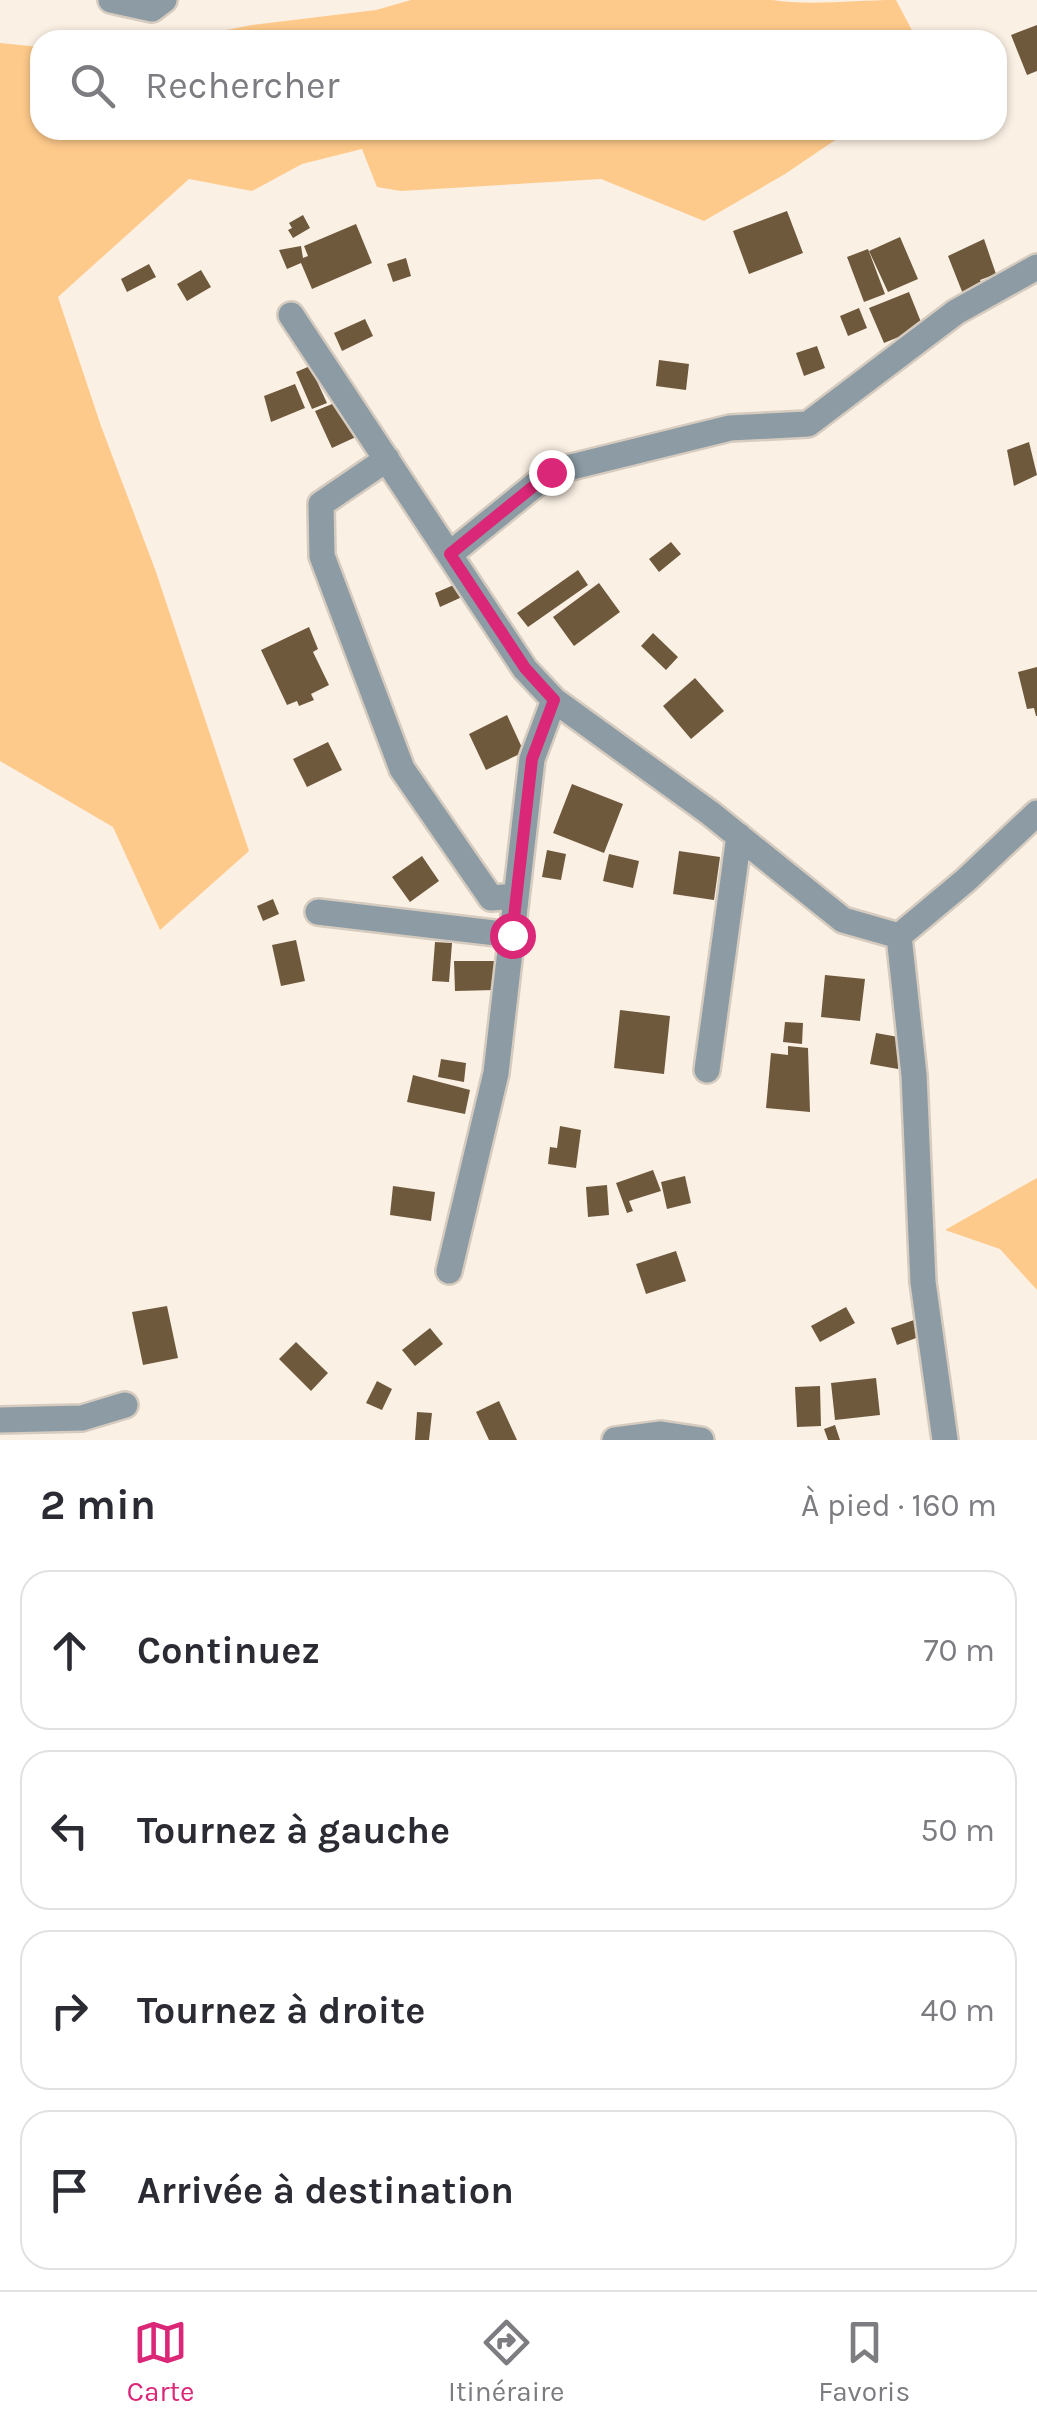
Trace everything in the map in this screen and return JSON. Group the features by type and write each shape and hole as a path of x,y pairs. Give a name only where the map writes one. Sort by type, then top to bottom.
{"street":[{"path":"111,0 152,8 164,0"},
{"path":"450,554 551,472 730,428 808,424 956,312 1037,268"},
{"path":"291,315 525,668 554,700 739,836 843,920 899,936"},
{"path":"387,459 321,504 322,556 402,770 491,898 516,896"},
{"path":"449,1271 496,1073 532,759 554,700"},
{"path":"899,936 1037,813"},
{"path":"707,1070 739,836"},
{"path":"318,912 512,935"},
{"path":"899,936 914,1075 923,1282 945,1440"},
{"path":"0,1420 82,1418 125,1405"},
{"path":"615,1440 662,1434 701,1440"}],"shaded area":[{"path":"411,0 896,0 912,30 227,30 376,10"},
{"path":"0,43 30,46 30,140 835,140 704,221 601,179 401,191 377,187 362,149 302,164 252,191 189,179 58,297 156,572 249,851 160,930 113,827 0,761"},
{"path":"1037,1178 1037,1290 1000,1249 945,1230"}],"building":[{"path":"1037,25 1037,71 1027,75 1011,35"},
{"path":"787,211 803,253 749,274 733,231"},
{"path":"303,215 310,228 293,238 289,223"},
{"path":"356,224 372,263 312,289 301,263 287,269 279,250 301,246 303,258 308,256 304,246"},
{"path":"900,237 918,279 888,292 869,251"},
{"path":"984,239 996,274 980,280 983,286 963,294 948,256"},
{"path":"868,249 885,294 864,302 847,257"},
{"path":"406,258 411,276 393,282 387,264"},
{"path":"149,264 156,277 127,292 121,279"},
{"path":"201,270 211,287 187,301 177,284"},
{"path":"909,292 923,327 884,343 869,308"},
{"path":"859,308 867,328 848,336 840,316"},
{"path":"365,319 373,336 342,351 334,333"},
{"path":"817,346 825,368 804,376 796,353"},
{"path":"659,360 689,364 686,390 656,386"},
{"path":"310,366 327,403 312,409 296,372"},
{"path":"295,384 305,408 271,422 264,396"},
{"path":"342,400 358,436 332,448 315,411"},
{"path":"1029,442 1037,475 1014,486 1007,450"},
{"path":"671,542 681,554 659,572 649,559"},
{"path":"578,570 588,585 528,627 517,613"},
{"path":"599,583 620,612 574,646 553,617"},
{"path":"456,584 462,597 440,607 435,593"},
{"path":"309,627 318,649 313,652 329,685 311,694 314,700 299,706 297,701 287,705 261,650"},
{"path":"653,633 678,657 666,670 641,646"},
{"path":"1037,667 1036,716 1034,708 1027,709 1018,672"},
{"path":"695,678 724,711 691,739 663,706"},
{"path":"507,715 524,752 486,770 469,734"},
{"path":"328,742 342,770 307,787 293,759"},
{"path":"572,784 623,804 604,853 553,833"},
{"path":"547,850 566,854 561,880 542,877"},
{"path":"679,851 720,857 714,900 673,894"},
{"path":"609,854 639,861 633,888 603,881"},
{"path":"422,856 439,881 410,902 392,877"},
{"path":"273,899 279,914 263,921 257,906"},
{"path":"296,940 305,981 281,986 272,945"},
{"path":"435,942 452,943 449,982 432,981"},
{"path":"454,961 495,961 495,990 455,991"},
{"path":"825,975 865,979 860,1021 821,1017"},
{"path":"620,1010 670,1016 664,1074 614,1068"},
{"path":"785,1022 803,1023 802,1044 783,1042"},
{"path":"876,1033 904,1038 898,1069 870,1064"},
{"path":"788,1046 808,1048 810,1112 766,1108 771,1053 788,1055"},
{"path":"441,1059 466,1063 464,1082 438,1077"},
{"path":"413,1075 470,1090 465,1114 407,1102"},
{"path":"560,1126 581,1130 576,1168 548,1164 550,1147 557,1148"},
{"path":"653,1170 661,1191 629,1201 633,1211 627,1213 616,1183"},
{"path":"685,1176 691,1203 667,1209 661,1182"},
{"path":"607,1185 609,1215 588,1217 586,1187"},
{"path":"393,1186 435,1192 431,1221 390,1215"},
{"path":"676,1251 686,1281 646,1294 636,1264"},
{"path":"167,1306 178,1358 143,1365 132,1312"},
{"path":"846,1307 855,1323 820,1342 811,1326"},
{"path":"914,1320 919,1337 897,1345 891,1328"},
{"path":"430,1328 443,1344 415,1366 402,1350"},
{"path":"296,1342 328,1373 311,1391 279,1359"},
{"path":"876,1378 880,1415 835,1420 831,1383"},
{"path":"377,1381 392,1389 382,1410 366,1403"},
{"path":"820,1386 821,1426 797,1427 795,1387"},
{"path":"499,1401 517,1440 489,1440 476,1412"},
{"path":"417,1412 432,1413 429,1440 415,1440"},
{"path":"835,1425 840,1440 828,1440 824,1429"}],"route":[{"path":"512,935 532,759 554,700 525,668 450,554 551,472"}]}
